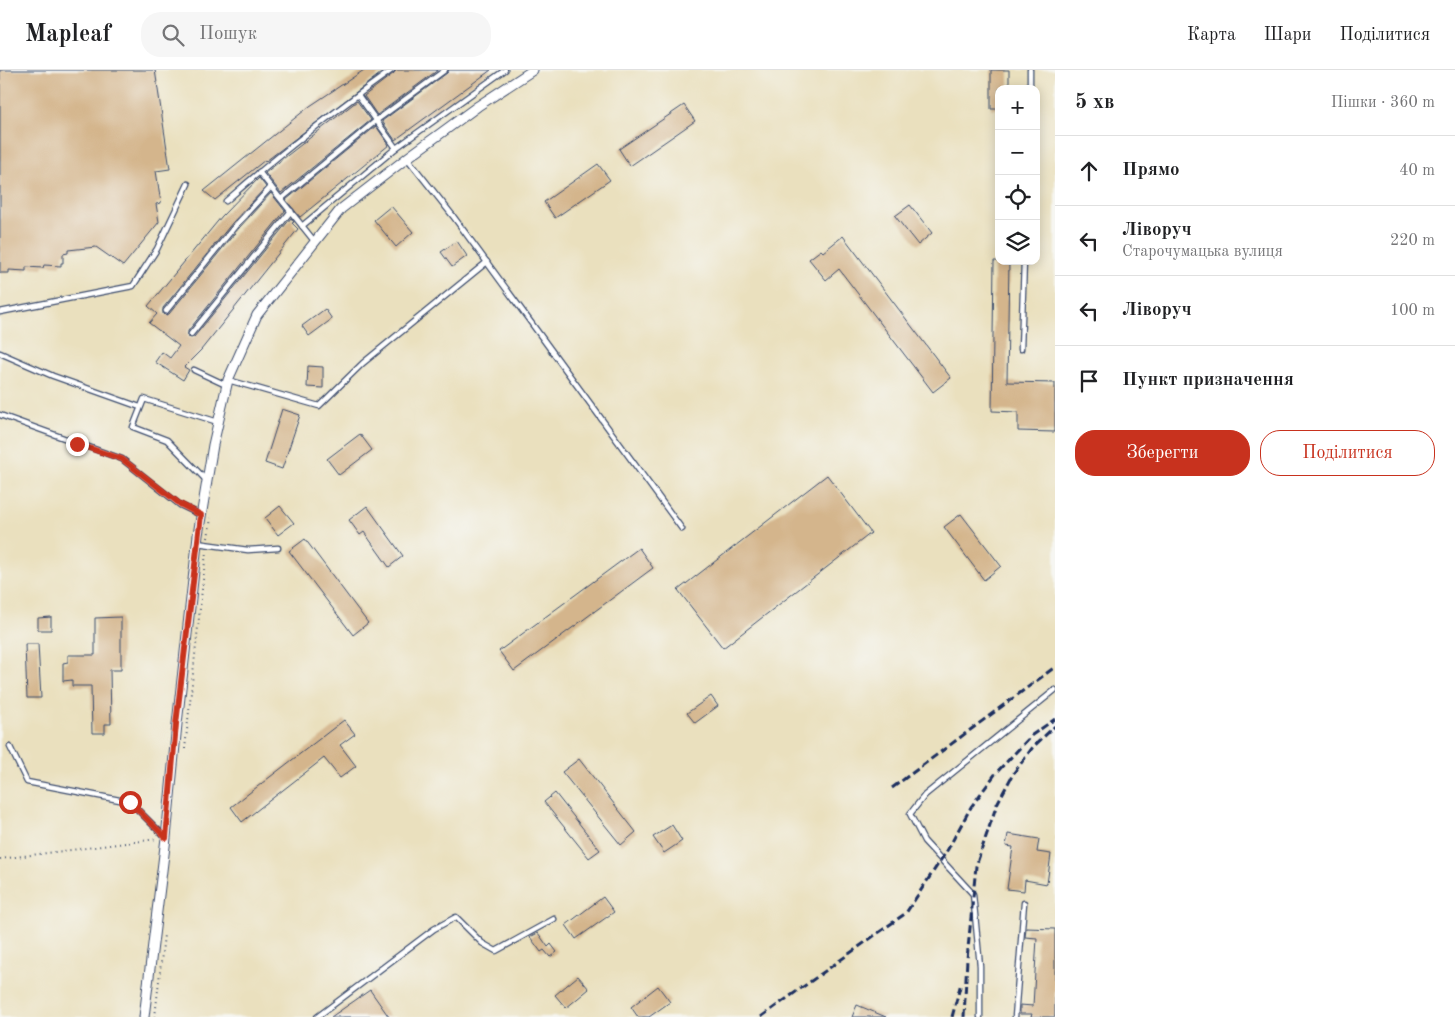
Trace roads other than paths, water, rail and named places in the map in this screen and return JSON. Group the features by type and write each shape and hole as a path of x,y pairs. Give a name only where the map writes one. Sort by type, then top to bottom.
{"street":[{"path":"144,1017 166,838 176,724 197,542 218,422 228,383 257,315 341,209 478,106 533,70"}],"lane":[{"path":"226,201 259,172 392,70"},
{"path":"281,199 377,120 444,70"},
{"path":"302,226 396,148 505,70"},
{"path":"1030,70 1030,85"},
{"path":"358,95 396,148"},
{"path":"407,158 453,216 682,529"},
{"path":"259,172 315,242"},
{"path":"0,312 133,286 157,249 188,184"},
{"path":"166,311 236,225 271,187"},
{"path":"191,334 291,211"},
{"path":"194,370 228,383 319,406 363,364 486,262"},
{"path":"1021,348 1024,265"},
{"path":"0,353 53,376 140,407"},
{"path":"207,481 167,440 133,428 144,399 218,422"},
{"path":"0,415 122,459 180,504 201,515"},
{"path":"197,542 248,550 278,548"},
{"path":"980,1017 980,966 973,894 924,841 910,814 925,795 1055,690"},
{"path":"10,747 27,782 130,802 166,838"},
{"path":"1015,1017 1024,903"},
{"path":"317,1017 434,929 456,918 482,943 496,951 554,919"}],"railway":[{"path":"892,788 1055,667"},
{"path":"761,1017 906,913 948,849 971,807 996,773 1032,735 1055,719"},
{"path":"964,1017 967,959 976,866 997,804 1013,774 1033,747 1055,726"},
{"path":"952,1017 961,983"}]}
